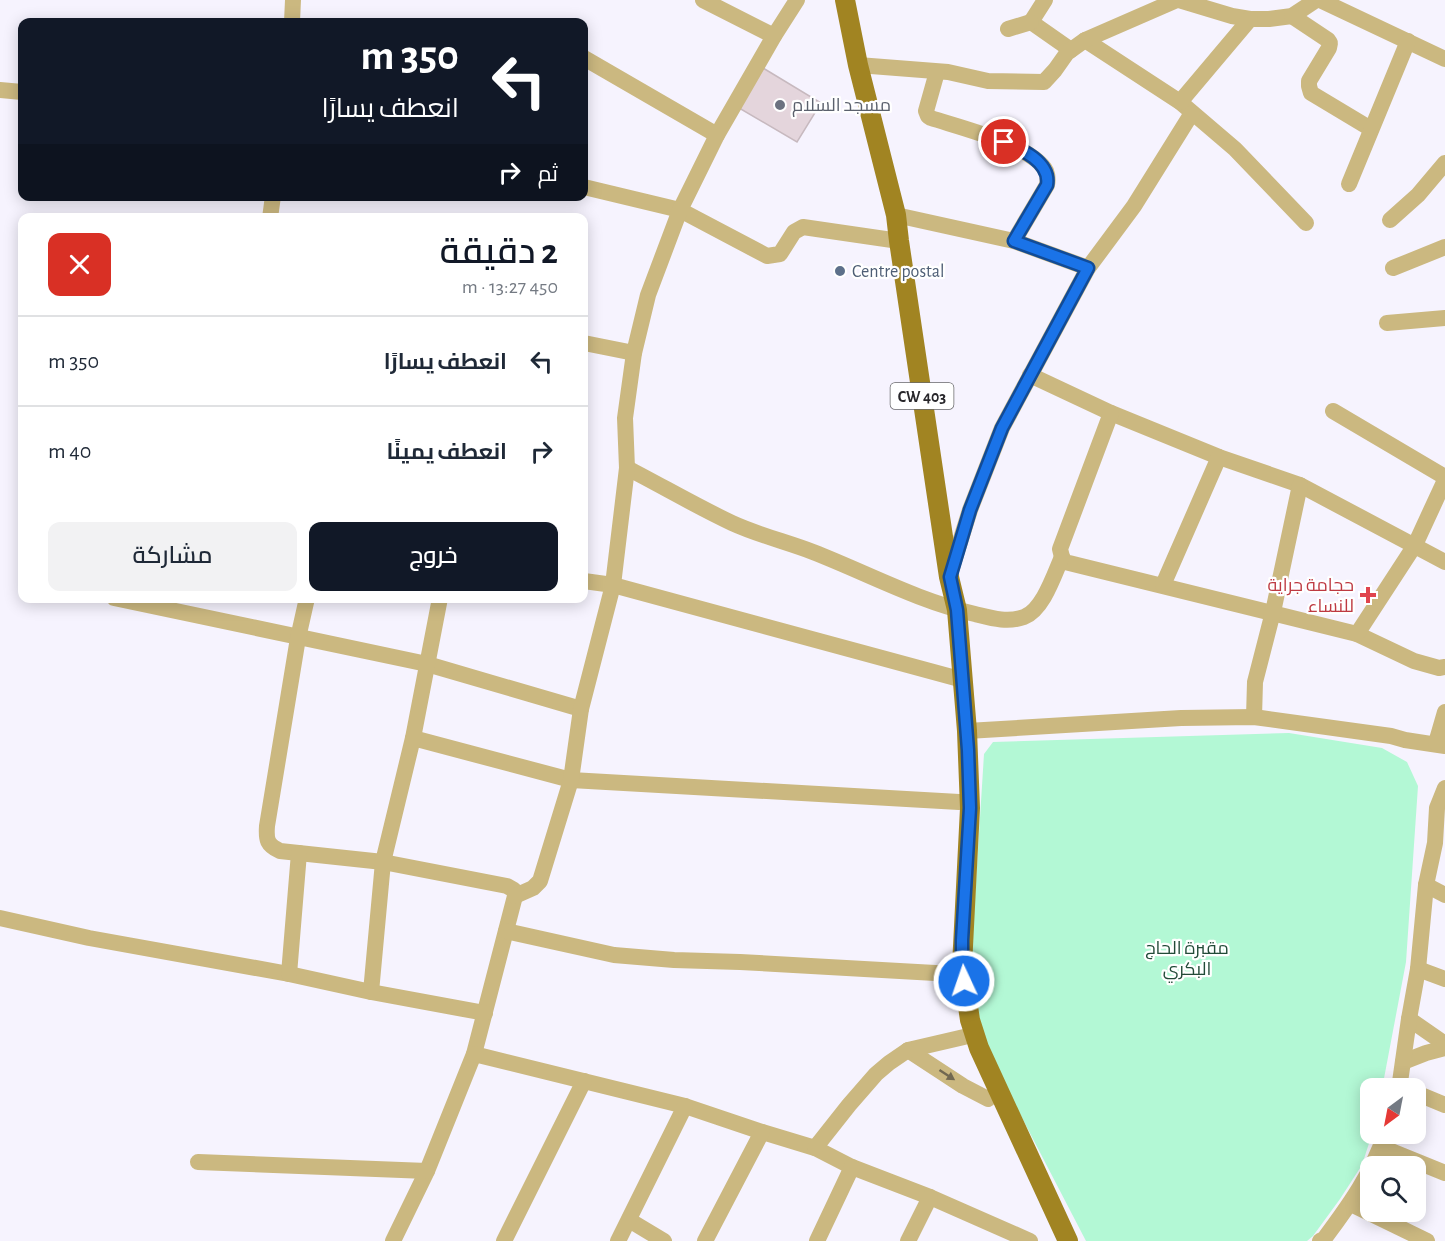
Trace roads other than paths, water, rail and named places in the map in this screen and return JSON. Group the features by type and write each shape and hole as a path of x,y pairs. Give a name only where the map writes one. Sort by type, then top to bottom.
{"main road":[{"name":"CW 403","path":"845,0 858,65 896,215 898,242 957,610 967,731 970,808 962,966 970,1020 979,1048 1068,1241"},
{"name":"CW 403","path":"858,0 858,65"},
{"name":"CW 403","path":"967,731 958,802 951,937 953,974 964,1037 979,1080 1057,1241"}],"street":[{"path":"292,18 293,0"},
{"path":"703,0 774,36"},
{"path":"851,0 858,0"},
{"path":"1008,28 1030,22 1045,0"},
{"path":"858,65 948,72 988,81 1044,82 1056,70 1067,53 1078,45 1178,0 1250,19 1292,16 1318,0 1445,59"},
{"path":"515,896 533,888 540,881 571,780 580,709 613,585 627,468 626,418 634,353 648,295 680,210 717,135 774,36 799,1"},
{"path":"1292,16 1330,43 1309,81 1311,93 1371,129"},
{"path":"950,577 970,510 1002,428 1030,375 1088,268 1134,206 1186,108 1250,19"},
{"path":"1030,22 1078,45 1186,108 1235,149 1306,223"},
{"path":"1349,184 1408,41"},
{"path":"588,60 717,135"},
{"path":"937,72 926,111 928,116 1019,148 1033,158 1047,173 1047,185 1014,241"},
{"path":"0,90 18,92"},
{"path":"1390,220 1418,195 1445,164"},
{"path":"588,188 680,210 767,256 780,254 794,232 803,227 898,242"},
{"path":"896,215 1014,241 1088,268"},
{"path":"1393,268 1445,247"},
{"path":"1387,323 1445,318"},
{"path":"588,344 634,353"},
{"path":"1030,375 1111,413 1219,457 1300,485 1445,562"},
{"path":"1334,411 1445,478 1414,545 1357,634"},
{"path":"1111,413 1060,549 1065,562 1357,634 1414,661 1439,668 1445,667"},
{"path":"1163,585 1219,457"},
{"path":"627,468 734,524 808,550 920,598 1000,620 1025,617 1036,609 1062,557"},
{"path":"1254,717 1255,682 1273,612 1300,485"},
{"path":"588,582 613,585 963,680"},
{"path":"137,603 427,664 580,709"},
{"path":"306,603 267,826 266,837 273,848 280,851 383,862 507,886 514,890 515,896 474,1054 427,1171 393,1241"},
{"path":"371,992 383,862 414,738 439,603"},
{"path":"967,731 1182,718 1254,717 1440,744 1445,712"},
{"path":"414,738 571,780 958,802"},
{"path":"1402,1078 1418,969 1426,885 1440,845 1437,808 1445,788"},
{"path":"288,974 299,853"},
{"path":"1426,885 1445,895"},
{"path":"0,918 89,938 485,1012"},
{"path":"506,931 614,955 953,974"},
{"path":"1418,969 1445,979"},
{"path":"1409,1019 1445,1046"},
{"path":"815,1148 876,1074 908,1050 964,1037"},
{"path":"1404,1062 1445,1046"},
{"path":"908,1050 963,1086 988,1099"},
{"path":"474,1054 685,1106 815,1148 852,1167 930,1197 1030,1241"},
{"path":"504,1241 584,1081"},
{"path":"1426,1097 1445,1105"},
{"path":"618,1241 685,1106"},
{"path":"705,1241 762,1132"},
{"path":"1324,1240 1351,1204 1381,1144"},
{"path":"1391,1144 1445,1173"},
{"path":"198,1162 427,1171"},
{"path":"817,1241 852,1167"},
{"path":"908,1241 930,1197"},
{"path":"1351,1204 1427,1241"},
{"path":"629,1220 664,1241"}],"place":[{"name":"مسجد السلام","path":"780,105"},
{"name":"Centre postal","path":"840,271"},
{"name":"حجامة جراية للنساء","path":"1368,595"}],"park label":[{"name":"مقبرة الحاج البكري","path":"1187,958"}]}
